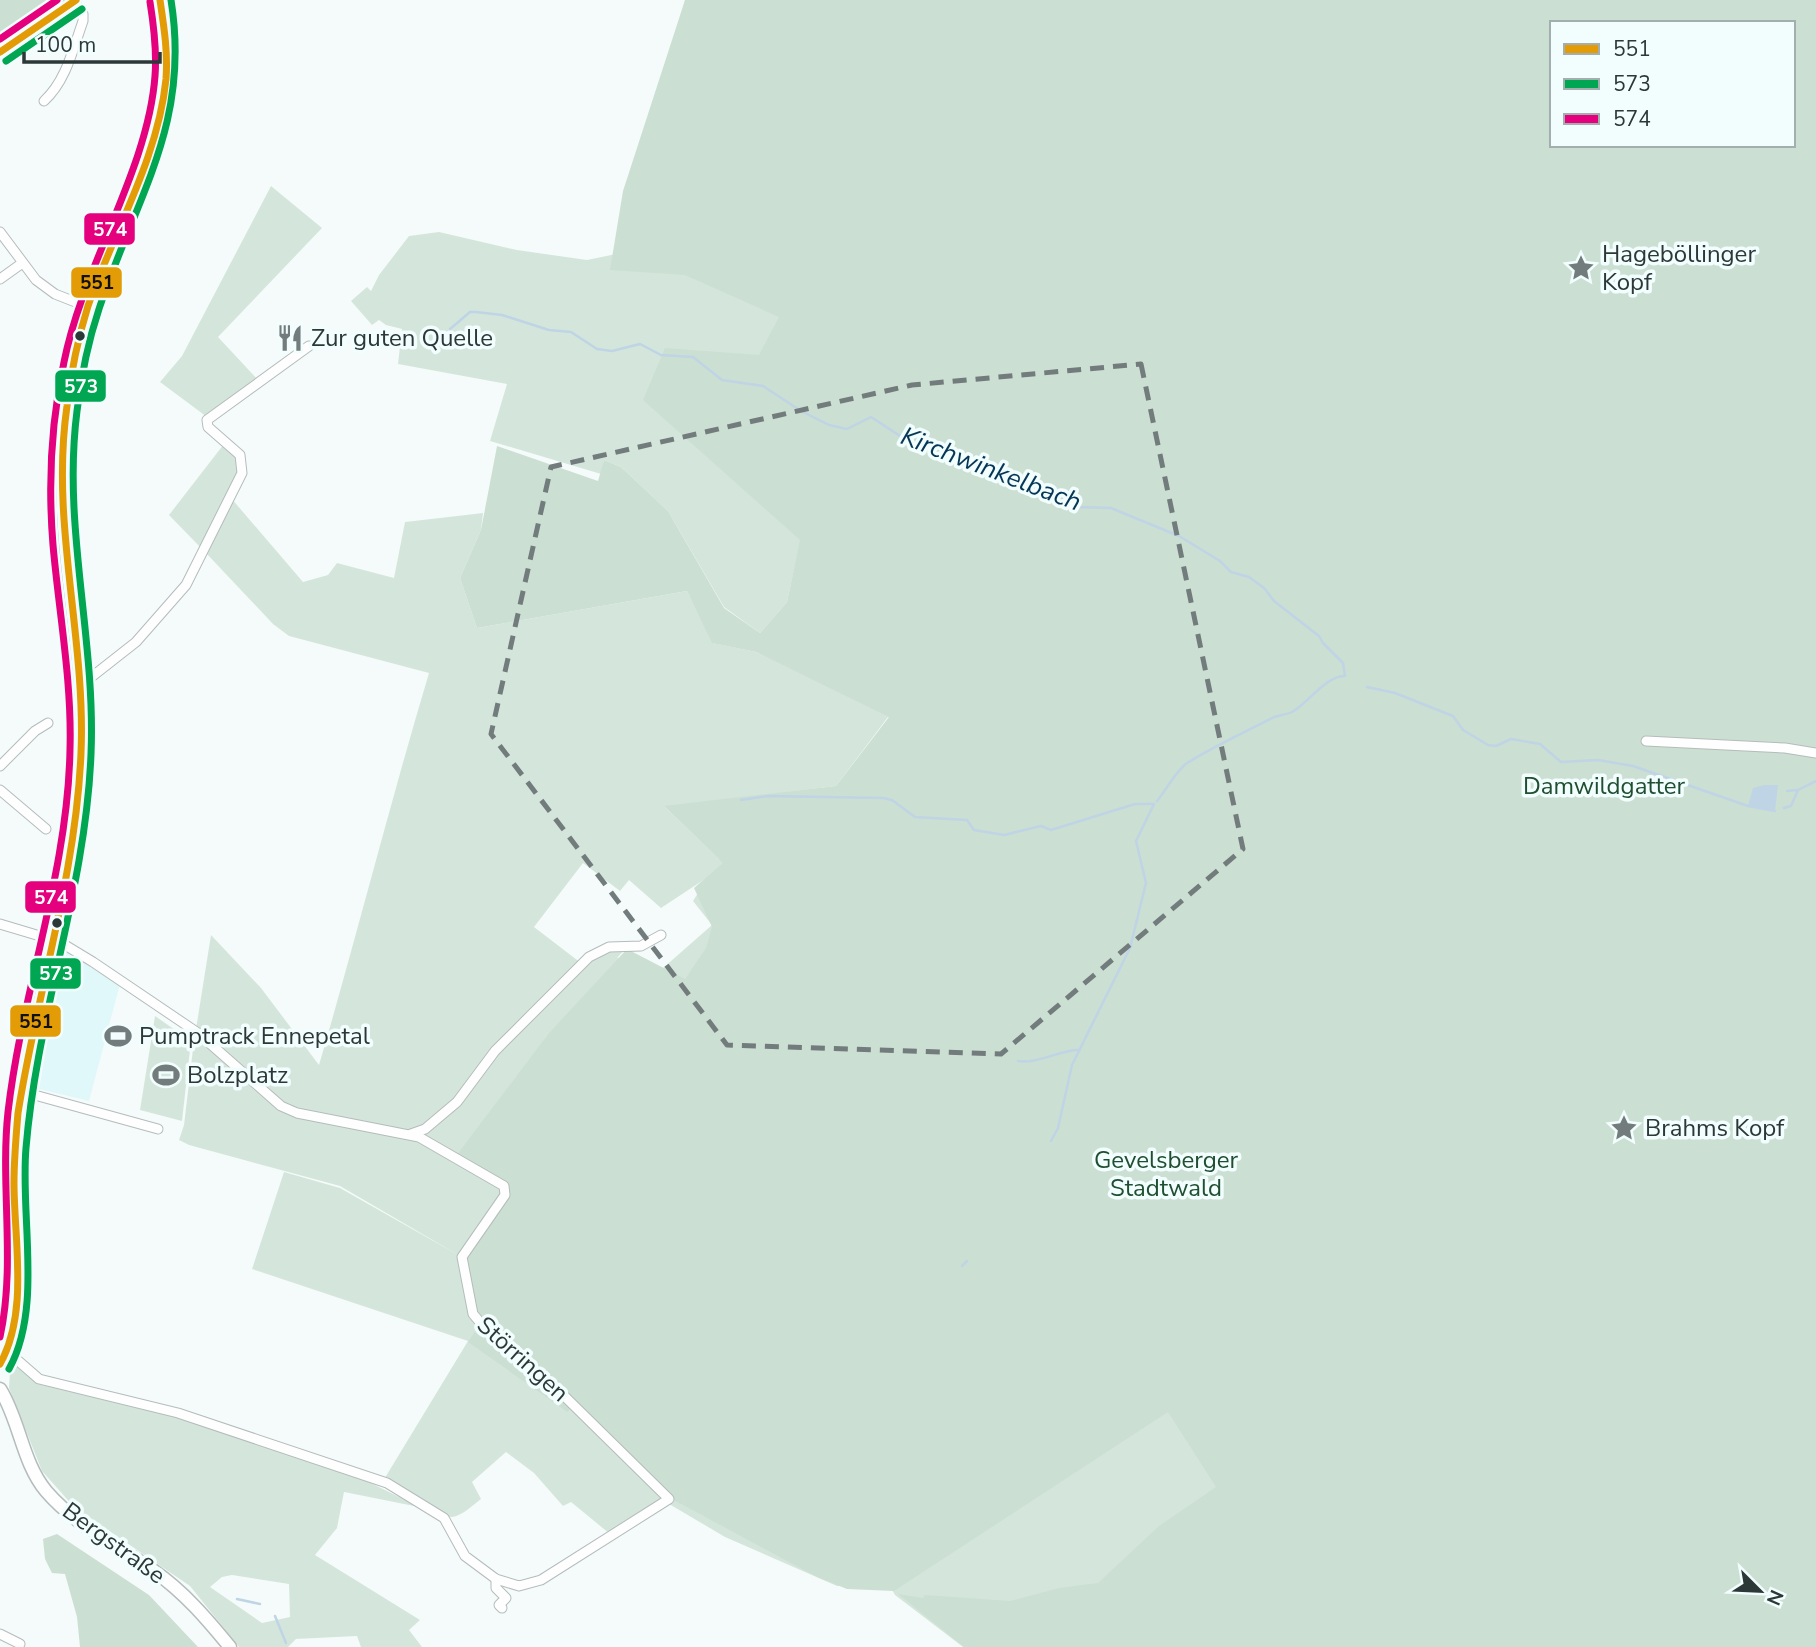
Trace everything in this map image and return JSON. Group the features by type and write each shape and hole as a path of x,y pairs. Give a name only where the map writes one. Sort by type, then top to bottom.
{"street":[{"path":"0,1364 8,1352 16,1320 13,1205 20,1091 77,802 81,755 80,686 63,539 61,470 66,410 88,307 164,102 168,57 160,0"},
{"path":"0,52 75,1 83,15 83,21 59,84 44,101"},
{"path":"0,232 16,250 21,264 50,290 88,307"},
{"path":"0,279 21,264"},
{"path":"80,686 136,642 186,585 242,473 240,455 208,427 206,419 309,346"},
{"path":"0,766 34,731 48,723"},
{"path":"1646,741 1785,748 1816,753"},
{"path":"0,790 46,829"},
{"name":"Störringen","path":"0,924 51,939 93,962 198,1033 281,1106 297,1113 411,1134 504,1186 505,1195 462,1257 473,1314 490,1335 551,1383 669,1499 541,1580 519,1586 496,1579 465,1556 444,1518 406,1492 178,1413 39,1379 8,1352"},
{"path":"411,1134 425,1129 457,1102 495,1051 589,957 608,947 641,946 661,935"},
{"path":"20,1091 158,1129"},
{"name":"Bergstraße","path":"0,1389 8,1402 29,1462 47,1493 68,1513 173,1585 230,1647"},
{"path":"496,1579 496,1588 506,1598 499,1605 502,1608"},
{"path":"0,1634 20,1644"}],"highlighted area":[{"path":"1141,364 1243,849 1001,1054 727,1045 491,734 551,467 912,385"}],"shaded area":[{"path":"1778,785 1775,811 1748,806 1753,788"},
{"path":"55,946 120,984 89,1101 27,1086"}],"green space":[{"path":"0,0 67,0 0,47"},
{"name":"Gevelsberger Stadtwald","path":"685,0 1816,0 1816,743 1780,750 1747,750 1623,741 1537,723 1458,690 1479,704 1523,724 1569,737 1641,748 1645,769 1662,788 1655,817 1633,852 1558,808 1451,772 1591,829 1737,920 1785,834 1801,790 1816,778 1816,1647 963,1647 895,1595 890,1586 837,1586 725,1537 664,1501 610,1534 571,1502 563,1506 534,1473 506,1452 472,1482 481,1499 452,1517 439,1513 383,1481 468,1341 252,1269 284,1172 340,1188 460,1256 340,1186 179,1140 184,1125 195,1032 280,1108 296,1115 411,1136 455,1158 457,1155 415,1134 429,1127 450,1110 505,1042 590,959 609,949 626,948 617,958 628,957 642,962 646,983 712,925 693,901 708,877 661,908 629,880 620,891 583,863 534,927 581,963 514,1029 482,1063 447,1107 426,1125 412,1131 297,1111 282,1105 196,1029 211,935 261,988 319,1065 429,673 289,636 273,624 206,553 231,498 303,582 328,575 337,563 394,578 405,522 483,513 481,530 460,578 477,628 687,591 713,643 756,652 825,685 747,645 774,629 783,618 794,592 802,547 799,547 787,602 760,633 724,607 668,511 621,467 604,460 601,474 490,441 507,384 398,364 402,329 386,325 379,320 372,325 351,301 367,287 371,291 379,275 409,236 439,232 517,250 587,260 621,253 632,195","holes":["1311,608 1351,637 1390,659 1346,704 1289,710 1226,654 1236,640 1265,633","888,717 898,722 864,773 870,784 880,788 877,797 806,795 681,816 716,834 725,851 719,859 665,807 836,786","480,1326 501,1346 566,1386 584,1417 573,1406 568,1413 469,1342"]},
{"name":"Gevelsberger Stadtwald","path":"685,0 1816,0 1816,1647 964,1647 898,1594 923,1598 925,1595 1010,1601 1059,1588 1098,1583 1159,1526 1216,1487 1168,1412 894,1591 847,1589 817,1577 670,1498 573,1405 568,1413 468,1342 481,1323 473,1314 462,1257 492,1217 505,1186 456,1156 549,1033 627,949 685,979 706,948 712,927 694,888 723,863 664,806 836,786 889,717 756,652 712,643 687,591 477,628 460,578 481,530 497,446 598,481 604,460 621,467 668,511 724,608 760,633 787,602 800,540 643,400 665,348 759,355 779,317 685,275 610,270 623,191"},
{"path":"271,186 322,228 218,337 258,380 207,417 160,382 182,356"},
{"path":"224,444 239,457 240,466 202,549 169,515"},
{"name":"Bolzplatz","path":"155,1016 191,1041 182,1121 140,1110"},
{"path":"14,1364 38,1384 178,1418 371,1483 419,1507 344,1492 337,1528 315,1555 420,1620 409,1630 422,1647 361,1647 357,1636 296,1639 288,1647 239,1647 190,1586 74,1507 42,1471 9,1388 10,1371","holes":["232,1575 289,1584 290,1617 262,1623 210,1587 222,1577"]},
{"path":"57,1534 149,1595 198,1647 80,1647 77,1617 65,1574 52,1573 45,1559 43,1539"}],"waterway":[{"name":"Kirchwinkelbach","path":"450,329 470,312 476,312 502,315 549,330 571,332 597,349 612,351 640,344 661,355 693,357 722,380 763,386 801,411 829,425 847,429 871,417 914,445 1075,507 1111,508 1179,536 1220,561 1231,572 1249,577 1264,588 1274,601 1319,636 1343,663 1345,676 1331,680 1292,712 1272,718 1187,763 1157,801"},
{"name":"Kirchwinkelbach","path":"1367,687 1395,693 1453,716 1463,730 1488,745 1496,746 1511,739 1540,744 1561,762 1598,760 1633,766 1748,806 1775,811"},
{"name":"Kirchwinkelbach","path":"1784,808 1791,806 1798,790 1816,781"},
{"path":"1787,791 1797,790"},
{"path":"741,800 768,796 883,798 892,800 915,817 967,820 974,830 1004,835 1041,826 1051,830 1135,804 1154,804 1136,841 1146,883 1130,948 1072,1065 1058,1128 1051,1141"},
{"path":"1018,1061 1033,1061 1078,1050"},
{"path":"962,1266 967,1261"},
{"path":"237,1599 260,1604"},
{"path":"275,1616 286,1643"}],"transit line":[{"name":"574","path":"0,39 57,0"},
{"name":"551","path":"0,52 76,0"},
{"name":"551","path":"0,1364 9,1344 17,1299 14,1183 18,1113 64,889 78,799 81,753 79,666 63,493 67,406 75,355 88,306 145,166 161,109 166,59 160,0"},
{"name":"573","path":"9,1369 19,1345 28,1290 25,1175 32,1098 80,853 91,754 89,668 74,497 77,411 85,360 95,321 167,123 175,45 171,0"},
{"name":"574","path":"0,1337 7,1281 8,1112 23,1021 61,841 70,749 67,672 52,522 53,430 73,326 128,182 150,111 156,57 150,2"},
{"name":"573","path":"6,61 82,9"}],"place":[{"name":"Hageböllinger Kopf","path":"1581,268"},
{"name":"Zur guten Quelle","path":"290,338"},
{"name":"Pumptrack Ennepetal","path":"118,1036"},
{"name":"Bolzplatz","path":"166,1075"},
{"name":"Brahms Kopf","path":"1624,1128"}],"park label":[{"name":"Damwildgatter","path":"1604,786"}]}
